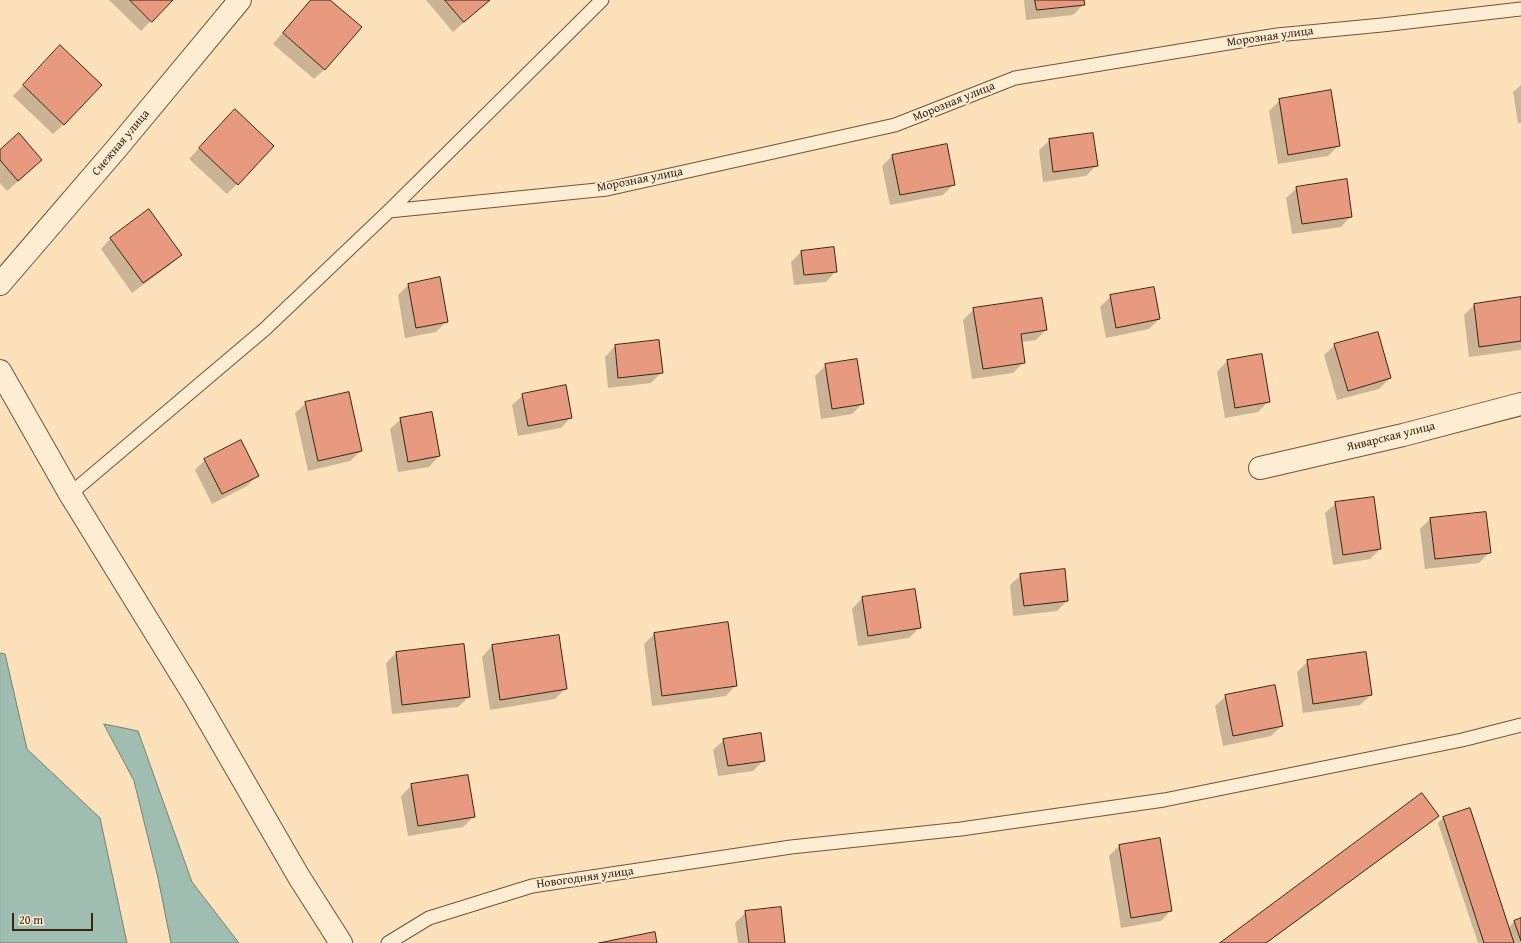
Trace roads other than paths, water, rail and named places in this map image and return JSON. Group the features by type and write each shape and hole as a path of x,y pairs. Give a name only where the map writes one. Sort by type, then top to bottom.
{"street":[{"name":"Снежная улица","path":"0,284 117,148 240,0"},
{"path":"0,371 70,494 196,697 299,877 341,943"},
{"name":"Январская улица","path":"1260,468 1403,435 1521,404"}],"lane":[{"path":"70,494 265,328 389,211 602,0"},
{"name":"Морозная улица","path":"389,211 607,189 895,125 1015,78 1277,35 1521,9"},
{"name":"Новогодняя улица","path":"388,943 429,918 532,886 792,847 961,829 1164,800 1462,740 1521,725"}]}
